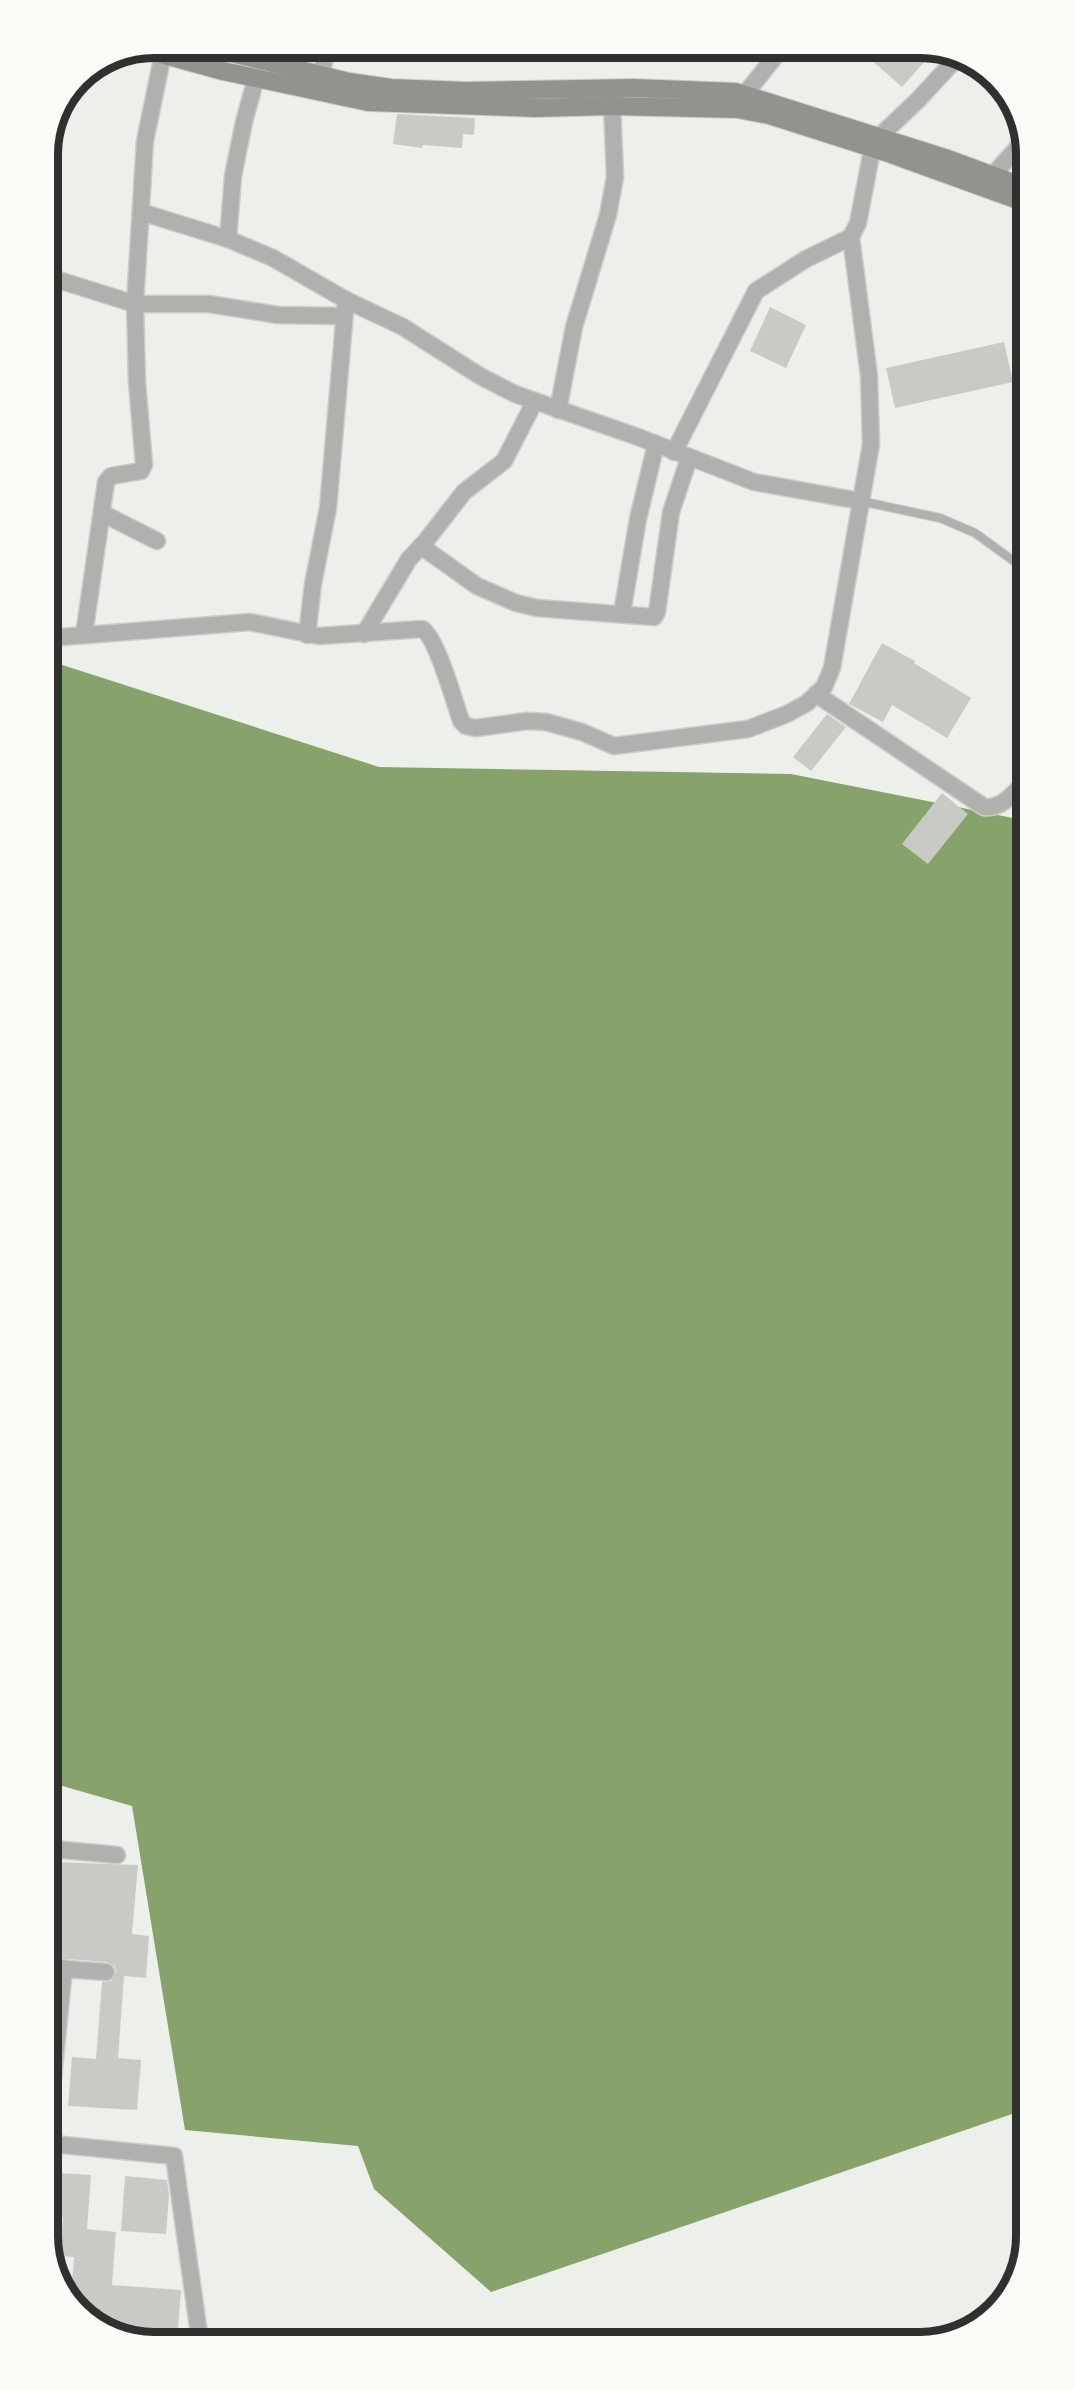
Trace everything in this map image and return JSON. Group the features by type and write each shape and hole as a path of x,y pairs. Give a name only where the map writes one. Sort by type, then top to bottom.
{"street":[{"path":"84,635 108,478 136,473 143,469 144,465 137,382 135,304 145,141 154,59"},
{"path":"182,59 256,78 318,84 349,82 453,91 633,88 723,91 741,102 1016,184"},
{"path":"244,59 368,102 535,108 741,102"},
{"path":"318,84 325,59"},
{"path":"741,102 774,59"},
{"path":"59,637 250,622 307,635 416,629 428,633 441,662 461,721 471,727 527,721 546,722 582,732 614,746 748,729 788,714 807,703 824,687 832,668 871,444 870,376 851,237 858,223 875,143 951,64"},
{"path":"228,239 233,176 243,122 256,78"},
{"path":"558,410 574,327 608,215 615,177 612,106"},
{"path":"875,143 1016,199"},
{"path":"992,176 1016,150"},
{"path":"141,212 228,239 273,258 345,308 403,327 486,380 535,401 656,444 754,483 860,501"},
{"path":"421,546 477,586 509,600 537,608 654,617 657,612 671,512 682,455 749,300 756,291 806,260 851,237"},
{"path":"59,280 135,304 209,304 278,315 345,308"},
{"path":"307,635 328,507 345,308"},
{"path":"364,633 401,569 464,492 504,461 535,401"},
{"path":"622,613 638,519 656,444"},
{"path":"102,513 157,541"},
{"path":"816,694 984,807 992,808 1006,801 1016,791"},
{"path":"59,1850 117,1855"},
{"path":"59,1968 106,1972"},
{"path":"59,2145 174,2156 199,2331"}],"lane":[{"path":"860,501 940,518 975,533 1016,563"}],"shaded area":[{"path":"59,664 379,767 791,774 1016,819 1016,2113 491,2292 374,2189 358,2146 185,2130 132,1806 59,1785"}],"building":[{"path":"870,59 927,59 902,87"},
{"path":"397,114 475,118 474,135 463,134 462,148 423,145 422,148 393,144"},
{"path":"770,307 806,325 786,368 750,351"},
{"path":"1004,342 1013,382 895,408 886,368"},
{"path":"882,643 915,661 914,663 971,698 947,738 892,705 883,722 849,704"},
{"path":"827,714 846,727 811,771 793,757"},
{"path":"942,793 968,814 928,864 902,844"},
{"path":"59,1862 138,1865 132,1934 149,1936 146,1978 124,1976 118,2058 141,2060 137,2110 68,2106 72,2057 96,2059 102,1982 111,1981 116,1972 115,1967 107,1962 59,1958"},
{"path":"60,2173 91,2175 87,2229 116,2232 112,2285 181,2290 178,2331 148,2331 118,2324 96,2312 75,2289 72,2284 74,2257 60,2254 63,2217 59,2216"},
{"path":"125,2176 167,2180 169,2195 166,2234 121,2231"}]}
